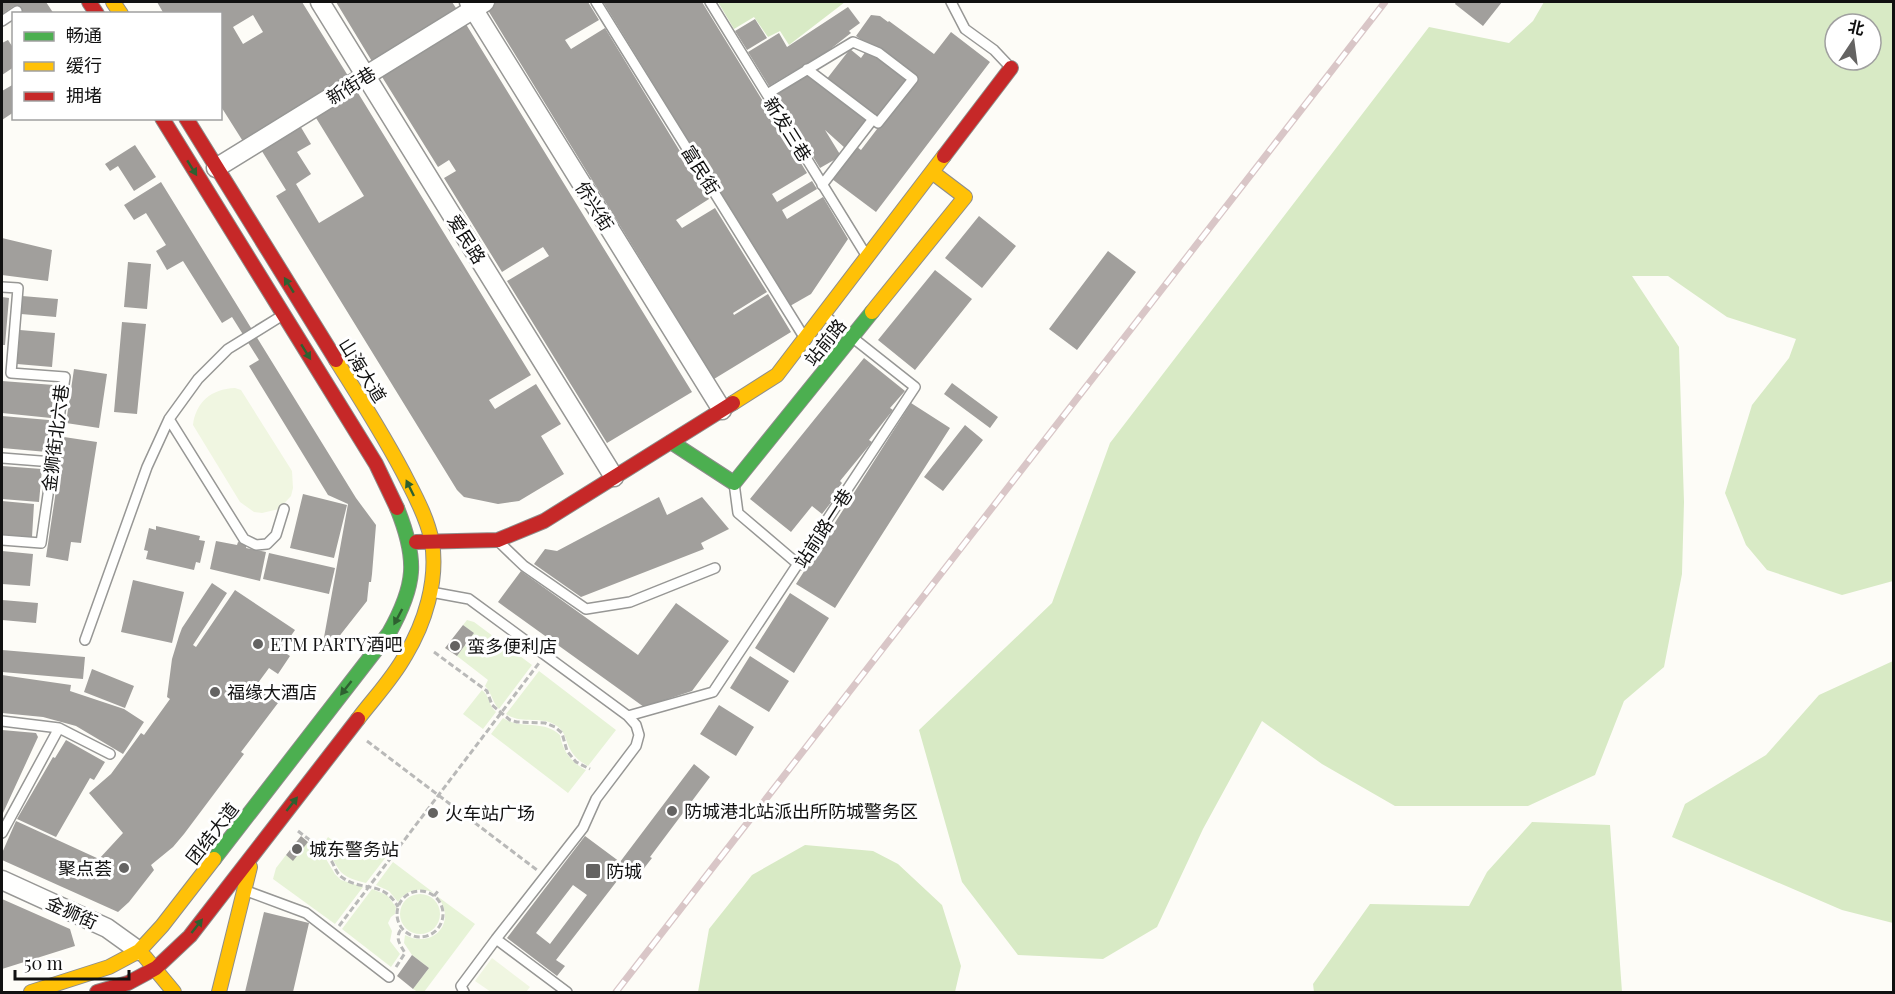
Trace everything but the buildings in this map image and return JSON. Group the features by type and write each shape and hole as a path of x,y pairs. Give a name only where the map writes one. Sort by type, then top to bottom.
{"main road":[{"name":"站前路","path":"411,543 498,540 544,521 777,375 1011,68"},
{"path":"163,120 376,464 400,513 411,543 410,589"},
{"name":"山海大道","path":"187,120 394,454 419,505 432,542 431,592 421,626 404,659 256,850 237,885"},
{"name":"站前路","path":"734,483 965,197 932,172"},
{"path":"671,442 734,483"},
{"name":"团结大道","path":"30,993 109,967 139,951 162,926 382,642 400,617 410,589"},
{"path":"97,993 128,983 156,968 190,936 237,885"},
{"path":"219,993 237,885"},
{"path":"139,951 156,968 174,993"}],"street":[{"name":"爱民路","path":"320,2 614,477"},
{"name":"新街巷","path":"216,168 476,4"},
{"name":"侨兴街","path":"476,4 722,410"},
{"name":"金狮街","path":"2,880 107,928 139,951"}],"lane":[{"name":"富民街","path":"596,2 805,339"},
{"name":"新发三巷","path":"710,2 867,258"},
{"path":"951,2 965,29 994,50 1011,68"},
{"path":"767,94 807,69 853,42 879,52 913,79 878,123 807,69"},
{"path":"822,185 873,119"},
{"name":"金狮街北六巷","path":"2,287 18,288 6,373 65,377 41,543 2,540"},
{"path":"85,640 147,467 170,419 198,379 228,349 301,304"},
{"name":"站前路一巷","path":"628,716 713,692 915,387 824,315"},
{"path":"170,419 244,539 256,545 267,544 276,535 284,509"},
{"path":"2,458 52,462"},
{"path":"734,483 738,513 799,565"},
{"path":"498,540 524,566 586,609 630,602 715,568"},
{"path":"410,589 469,598 628,716 636,725 639,735 636,747 596,799 583,828 461,986 464,993"},
{"path":"2,721 58,728 110,754"},
{"path":"2,833 58,728"},
{"path":"237,885 306,913 389,977"},
{"path":"496,939 567,992"}],"path":[{"path":"434,652 487,691 492,705 501,714 518,722 535,722 555,728 562,734 567,751 576,762 590,769"},
{"path":"333,933 545,655"},
{"path":"366,741 524,860"},
{"path":"298,831 324,852 342,878 388,893 398,907 398,921 402,928 413,936 427,936 434,933 444,915 439,901 434,896 420,891 407,896 398,907"},
{"path":"434,896 438,891"},
{"path":"389,977 405,953 397,940 398,932 402,928"}],"green space":[{"path":"718,2 845,2 789,45 780,31 768,37 754,17 734,29"},
{"path":"1544,2 1893,2 1893,581 1842,595 1767,570 1746,545 1725,493 1752,405 1789,358 1796,339 1727,317 1668,276 1632,276 1679,347 1684,502 1682,574 1664,667 1624,701 1595,775 1528,806 1395,806 1322,764 1262,721 1203,829 1157,927 1103,959 1018,955 962,882 919,730 1052,603 1110,443 1429,27 1509,43 1533,21"},
{"path":"235,388 241,390 292,471 291,496 279,509 262,513 254,512 240,502 193,425 197,410 206,398 219,391"},
{"path":"467,620 474,622 532,665 499,709 485,686 488,680 457,656 474,633 463,625"},
{"path":"1893,661 1893,923 1842,910 1672,837 1685,804 1766,755 1819,695"},
{"path":"539,671 616,730 588,766 570,750 564,734 557,726 545,721 518,719 506,714"},
{"path":"482,690 496,712 483,729 463,714"},
{"path":"503,718 510,722 547,727 560,735 568,756 586,770 568,793 491,734"},
{"path":"1532,822 1610,825 1622,992 1314,992 1313,984 1370,904 1469,906 1487,872"},
{"path":"328,837 355,857 367,842 386,857 366,883 355,880 339,870 322,846"},
{"path":"308,842 323,854 341,880 363,887 335,924 273,879 276,868 286,855 293,860"},
{"path":"805,845 873,851 898,864 942,905 961,966 955,992 698,992 709,929 752,875"},
{"path":"393,862 434,893 414,890 405,894 398,902 389,891 376,885"},
{"path":"372,889 387,895 396,907 395,914 388,923 392,931 390,941 400,954 391,967 342,929"},
{"path":"420,894 428,895 434,900 439,906 439,922 434,928 428,933 420,934 412,933 406,928 401,922 400,914 401,906 406,900 412,895"},
{"path":"437,896 475,924 424,992 418,992 413,989 429,968 412,955 404,943 405,935 425,939 440,930 445,915 443,905"},
{"path":"492,958 530,987 526,992 491,992 475,981"}],"railway":[{"path":"616,992 1385,2"}],"traffic: fast":[{"path":"671,442 734,483 872,312"},
{"path":"214,859 389,633 398,616 409,586 411,558 404,526 397,508"}],"traffic: slow":[{"path":"113,2 120,12"},
{"path":"733,403 777,375 944,156"},
{"path":"872,312 965,197 932,172"},
{"path":"336,360 383,435 415,496 428,526 433,557 428,601 412,643 395,672 358,719"},
{"path":"31,992 109,967 139,951 162,926 214,859"},
{"path":"219,992 250,867"},
{"path":"145,957 174,992"}],"traffic: jam":[{"path":"89,2 96,12"},
{"path":"944,156 1011,68"},
{"path":"163,120 376,464 397,508"},
{"path":"187,120 336,360"},
{"path":"416,542 498,540 544,521 733,403"},
{"path":"97,992 128,983 156,968 190,936 358,719"}],"place":[{"name":"ETM PARTY酒吧","path":"258,644"},
{"name":"蛮多便利店","path":"455,646"},
{"name":"福缘大酒店","path":"215,692"},
{"name":"防城港北站派出所防城警务区","path":"672,811"},
{"name":"火车站广场","path":"433,813"},
{"name":"城东警务站","path":"297,849"},
{"name":"聚点荟","path":"124,868"},
{"name":"防城","path":"593,871"}]}
